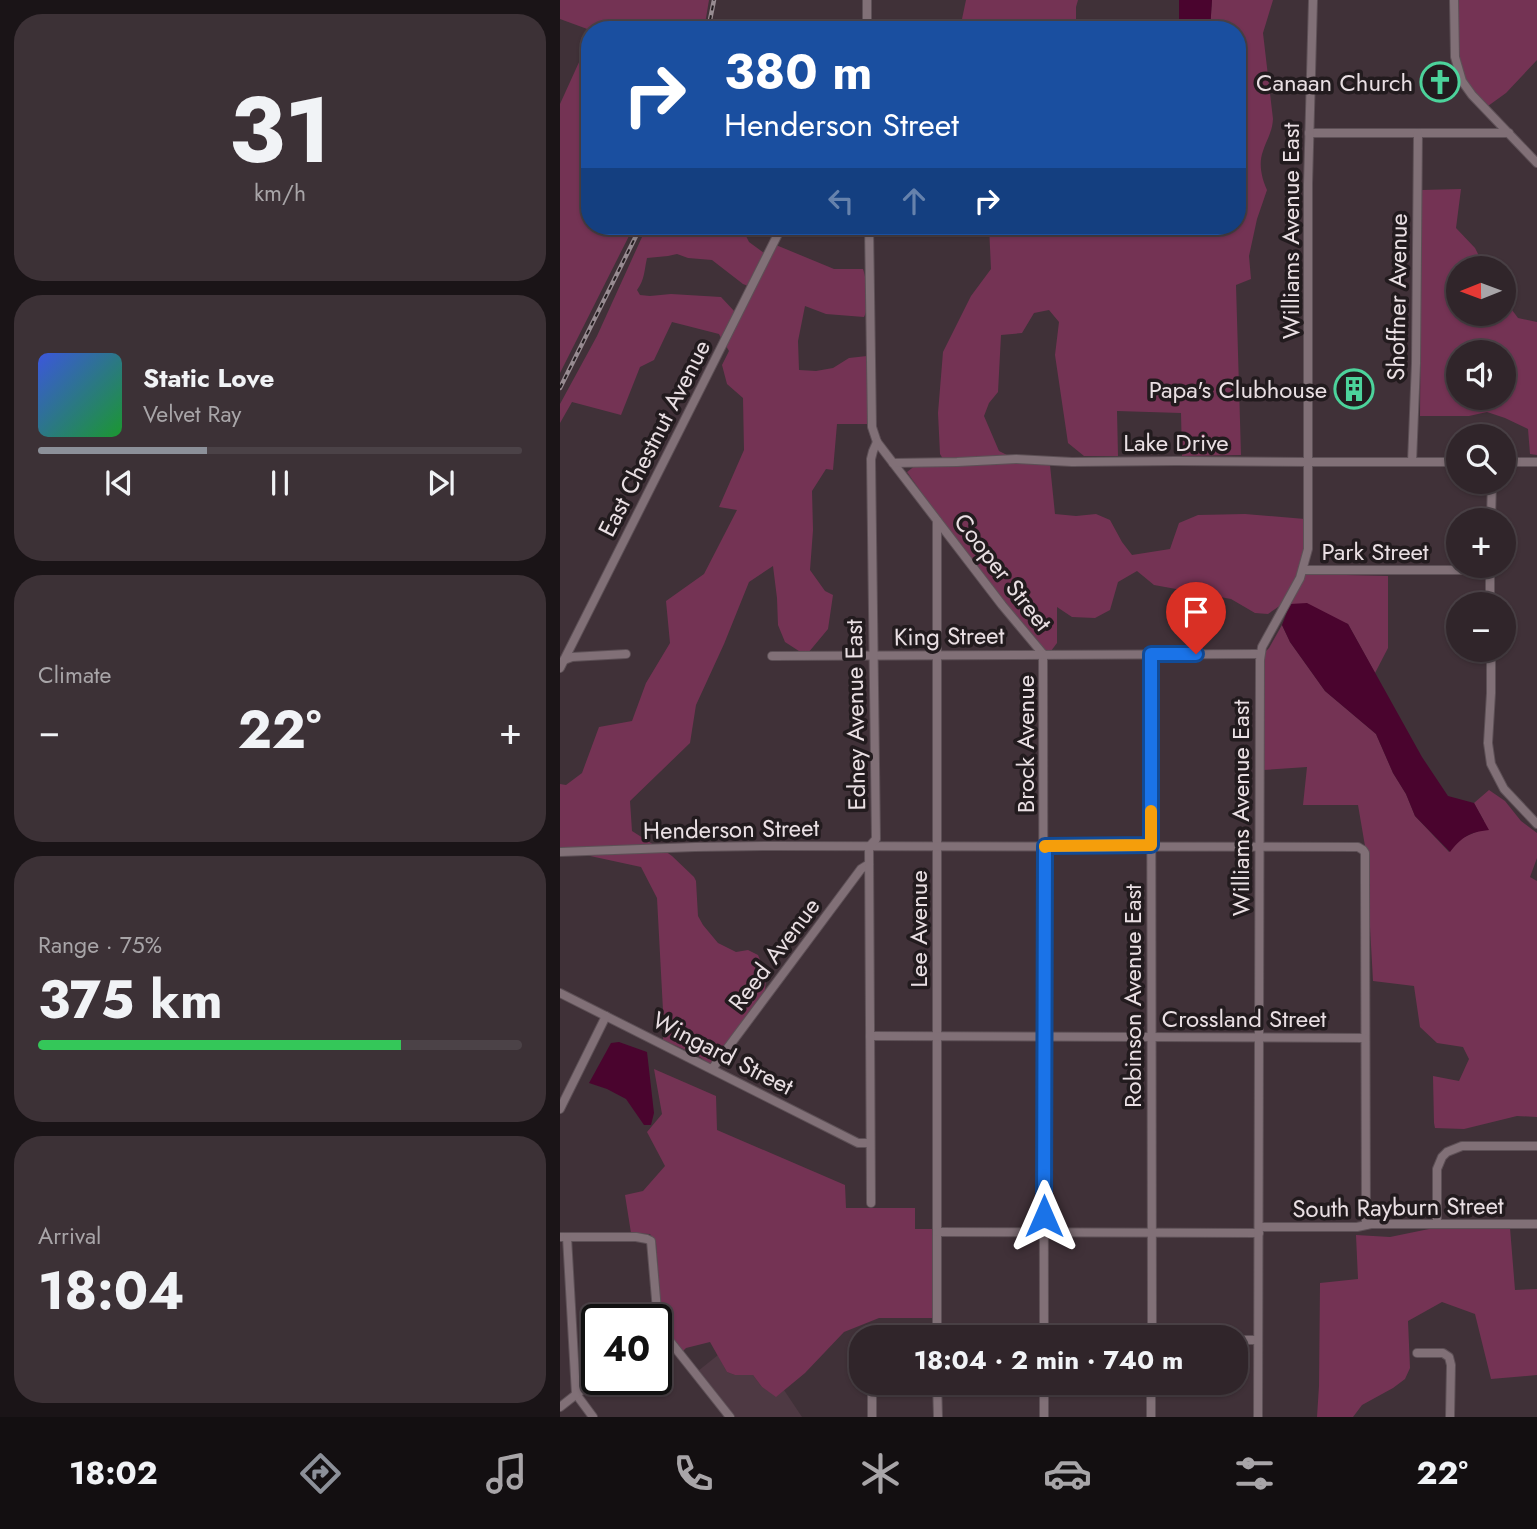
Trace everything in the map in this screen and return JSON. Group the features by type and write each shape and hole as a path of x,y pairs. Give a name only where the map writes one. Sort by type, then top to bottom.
{"street":[{"path":"867,0 867,21"},
{"name":"Williams Avenue East","path":"1258,1417 1260,654 1303,570 1309,540 1309,133 1313,0"},
{"path":"1454,0 1455,57 1458,70 1469,91 1537,163"},
{"path":"1309,133 1509,134"},
{"name":"Shoffner Avenue","path":"1412,462 1416,363 1418,133"},
{"name":"East Chestnut Avenue","path":"562,664 777,235"},
{"name":"Edney Avenue East","path":"869,235 872,427 877,442 871,459 876,839 869,847 871,1203"},
{"name":"Cooper Street","path":"877,442 1043,654 1260,654"},
{"name":"Lake Drive","path":"893,463 1016,459 1072,462 1446,462"},
{"path":"1516,462 1537,462"},
{"name":"Lee Avenue","path":"937,521 937,1325"},
{"name":"Park Street","path":"1303,570 1446,568"},
{"path":"562,664 572,657 626,654"},
{"name":"King Street","path":"772,656 1043,654"},
{"name":"Brock Avenue","path":"1043,654 1044,1325"},
{"name":"Robinson Avenue East","path":"1151,654 1152,1325"},
{"path":"1491,662 1488,743 1491,764 1504,789 1537,824"},
{"name":"Henderson Street","path":"560,852 695,847 1354,846 1364,853 1366,1038"},
{"name":"Reed Avenue","path":"712,1069 861,869 869,864"},
{"name":"Wingard Street","path":"560,993 858,1143 870,1143"},
{"path":"560,1109 606,1016"},
{"name":"Crossland Street","path":"870,1036 1366,1038"},
{"path":"1366,1038 1366,1225"},
{"path":"1437,1224 1437,1169 1447,1152 1462,1146 1537,1146"},
{"name":"South Rayburn Street","path":"937,1232 1152,1233 1366,1225 1537,1224"},
{"path":"593,1417 576,1394 564,1237 647,1239 652,1243 657,1304"},
{"path":"1248,1340 1258,1340"},
{"path":"672,1348 725,1415"},
{"path":"1417,1353 1443,1353 1450,1358 1450,1417"},
{"path":"560,1407 581,1390"},
{"path":"872,1395 872,1417"},
{"path":"937,1395 937,1417"},
{"path":"1044,1417 1045,1395"},
{"path":"1151,1417 1152,1395"}],"shaded area":[{"path":"560,0 709,0 706,21 581,21 581,27 560,19"},
{"path":"966,0 1078,0 1076,21 962,19"},
{"path":"1179,0 1212,0 1211,21 1179,21"},
{"path":"1212,0 1273,0 1263,33 1273,119 1261,161 1267,190 1249,256 1251,279 1236,285 1241,455 1182,456 1181,413 1117,411 1118,456 1084,456 1068,443 1055,355 1059,322 1049,310 1034,313 1022,333 1001,335 998,392 989,403 984,416 999,451 1009,456 943,459 940,454 938,413 943,352 971,296 991,269 989,235 1246,235 1246,21 1211,21"},
{"path":"1458,0 1537,0 1537,60 1506,93 1488,106 1470,87 1462,70 1457,41"},
{"path":"581,58 581,235 629,235 560,373 560,104"},
{"path":"1461,189 1456,228 1479,256 1446,256 1446,326 1516,326 1516,315 1537,322 1537,455 1530,454 1528,429 1487,412 1469,416 1420,416 1422,190"},
{"path":"643,235 746,235 749,242 764,253 748,286 712,260 677,254 647,258 643,278 637,290 640,295 721,297 735,312 721,338 719,334 672,322 654,360 640,367 621,415 572,402 560,423 560,404 597,336"},
{"path":"776,245 834,269 863,269 867,287 864,317 826,314 805,306 798,341 799,370 833,368 849,358 867,356 868,424 837,424 833,470 826,469 812,491 810,570 825,591 833,595 828,629 808,653 802,653 785,642 778,625 773,566 749,582 696,705 690,743 630,801 632,831 654,845 560,849 560,784 566,785 582,773 599,727 632,721 646,683 670,643 666,601 704,574 737,510 719,507 744,450 743,398 727,384 722,365 729,351 726,346"},
{"path":"916,465 1050,465 1055,514 1096,514 1110,520 1132,555 1170,549 1179,523 1198,515 1245,514 1305,519 1304,549 1299,570 1281,605 1268,614 1255,613 1231,599 1154,585 1137,571 1118,582 1110,610 1095,618 1072,617 1057,607 1057,643 1051,651 1045,651 974,563 907,472"},
{"path":"1305,574 1388,576 1388,648 1375,673 1348,624 1290,604"},
{"path":"1307,603 1348,624 1422,757 1448,796 1474,803 1489,830 1466,836 1450,852 1415,816 1376,734 1325,691 1290,642 1282,625 1290,604"},
{"path":"1282,625 1290,642 1325,691 1376,734 1415,816 1449,852 1460,839 1478,831 1484,821 1474,803 1489,790 1505,801 1521,821 1537,833 1537,858 1530,877 1537,881 1537,1117 1517,1116 1464,1129 1435,1128 1433,1076 1459,1081 1469,1059 1463,1047 1437,1043 1420,1027 1414,986 1373,981 1368,850 1358,805 1303,805 1307,767 1263,770 1264,653"},
{"path":"665,851 694,877 698,916 703,925 718,943 736,952 748,950 758,955 766,974 765,993 711,1065 697,1055 663,1040 657,898 641,867 581,854"},
{"path":"619,1042 647,1052 654,1113 651,1125 644,1125 626,1099 589,1083 611,1043"},
{"path":"654,1069 716,1096 717,1130 845,1185 846,1208 915,1208 915,1229 934,1229 934,1318 879,1318 862,1325 849,1325 849,1330 776,1397 762,1387 753,1375 727,1372 710,1342 686,1348 682,1352 672,1339 672,1304 661,1304 656,1243 650,1234 631,1233 625,1195 643,1191 665,1166 647,1132 662,1114"},
{"path":"1510,1228 1515,1290 1537,1289 1537,1375 1491,1379 1475,1314 1442,1302 1408,1321 1410,1368 1405,1379 1362,1405 1353,1417 1317,1417 1320,1283 1358,1279 1356,1235 1390,1237 1429,1229"},
{"path":"718,1355 727,1372 753,1375 762,1387 776,1396 784,1390 802,1417 735,1417 698,1371"}],"railway":[{"path":"710,21 714,0"},
{"path":"560,388 636,235"}],"slow traffic":[{"path":"1045,847 1151,845 1151,811"}],"place":[{"name":"Canaan Church","path":"1440,82"},
{"name":"Papa's Clubhouse","path":"1354,389"}],"route":[{"path":"1044,1216 1045,846 1151,845 1151,654 1196,654"}]}
